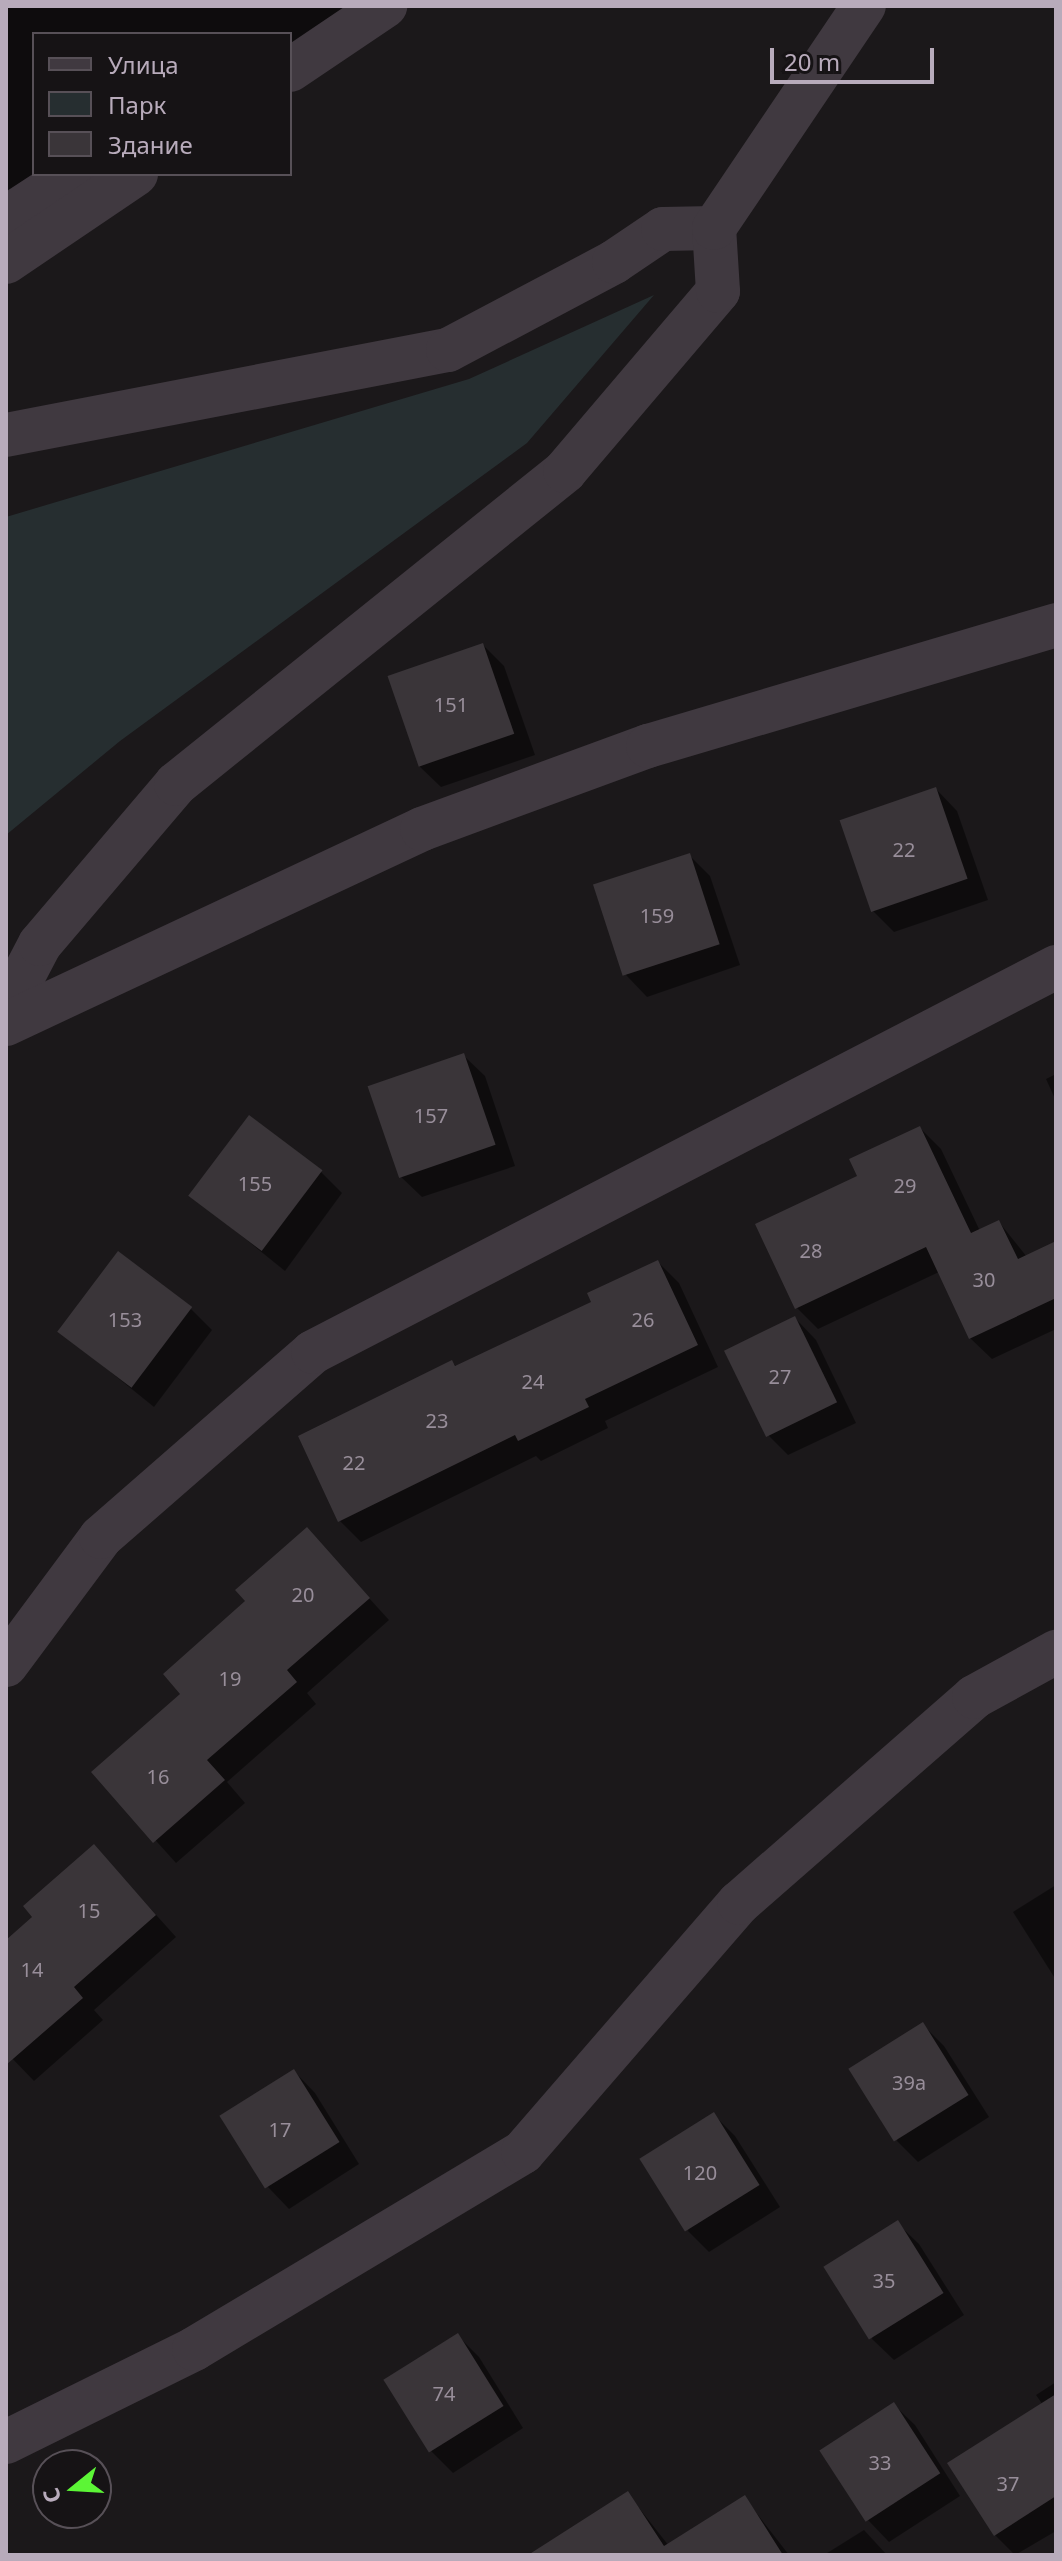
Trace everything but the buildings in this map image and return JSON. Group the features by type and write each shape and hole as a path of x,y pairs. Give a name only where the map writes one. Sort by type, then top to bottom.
{"street":[{"path":"292,37 342,6"},
{"path":"292,69 385,6"},
{"path":"6,1009 40,944 176,784 565,471 718,291 714,228 864,6"},
{"path":"6,218 70,176"},
{"path":"6,262 133,176"},
{"path":"6,435 448,350 614,262 663,229 714,228"},
{"path":"6,1024 422,829 648,746 1056,625"},
{"path":"6,1665 101,1537 313,1352 1056,967"},
{"path":"6,2442 194,2349 523,2152 739,1903 974,1697 1056,1652"}],"green space":[{"path":"654,295 527,443 120,741 6,835 6,517 469,379"}]}
